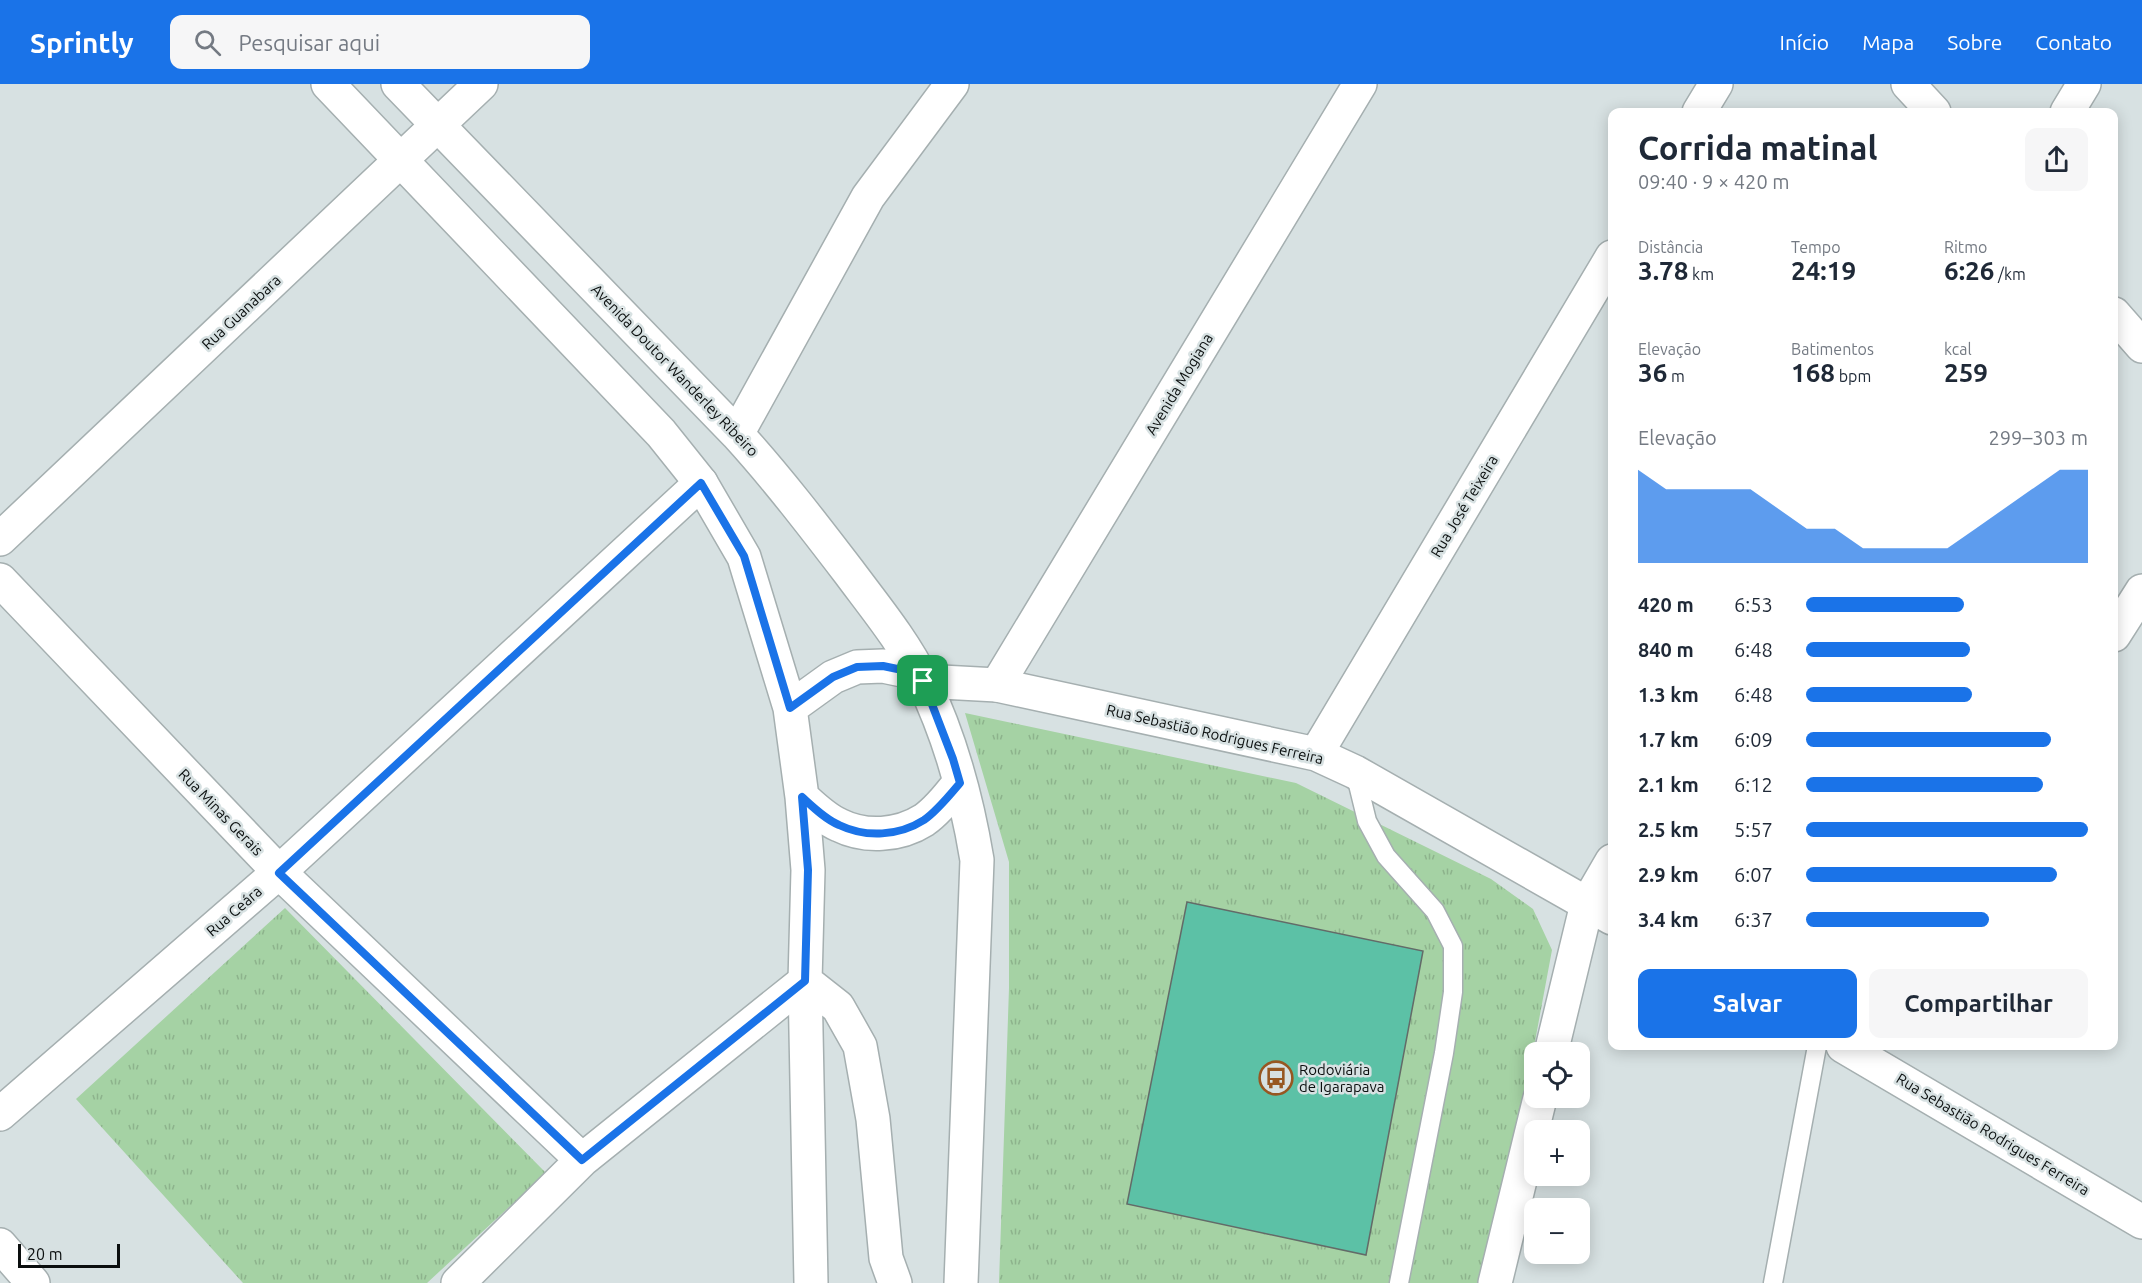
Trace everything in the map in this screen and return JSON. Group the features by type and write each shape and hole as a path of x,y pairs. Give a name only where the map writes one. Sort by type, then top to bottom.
{"street":[{"path":"328,84 661,433 701,483 744,556 790,708 802,797 808,870 805,981 811,1283"},
{"name":"Avenida Doutor Wanderley Ribeiro","path":"398,84 777,478 888,624 923,681"},
{"name":"Rua Guanabara","path":"0,539 482,84"},
{"path":"737,434 868,197 952,84"},
{"name":"Avenida Mogiana","path":"997,685 1360,84"},
{"path":"1701,108 1716,84"},
{"path":"1908,84 1930,108"},
{"path":"2069,108 2084,84"},
{"name":"Rua José Teixeira","path":"1316,754 1608,264"},
{"path":"2118,319 2142,346"},
{"name":"Rua Ceára","path":"0,1114 279,873 701,483"},
{"name":"Rua Minas Gerais","path":"0,580 279,873 582,1160"},
{"path":"2118,629 2142,591"},
{"path":"790,708 833,677 857,667 883,666 907,671 923,681 953,759 970,819 977,860 961,1283"},
{"name":"Rua Sebastião Rodrigues Ferreira","path":"923,681 997,685 1316,754 1355,772 1600,911"},
{"path":"802,797 838,825 859,833 882,834 904,830 925,819 960,783"},
{"path":"1555,1042 1600,911 1608,878"},
{"path":"458,1283 582,1160 805,981"},
{"path":"805,981 838,1007 860,1046 873,1119 886,1258 895,1283"},
{"name":"Rua Sebastião Rodrigues Ferreira","path":"1845,1050 2142,1222"},
{"path":"1495,1283 1538,1108"},
{"path":"0,1245 33,1283"}],"lane":[{"path":"1355,772 1367,821 1386,856 1435,910 1453,946 1453,992 1444,1053 1399,1283"},
{"path":"1773,1283 1837,1050"}],"green space":[{"path":"965,713 1296,783 1491,879 1533,909 1552,950 1535,1042 1524,1042 1524,1100 1490,1283 999,1283 1009,988 1009,862"},
{"path":"285,908 546,1173 427,1283 243,1283 76,1099"}],"building":[{"name":"Rodoviária de Igarapava","path":"1187,902 1423,951 1366,1255 1127,1204"}],"place":[{"name":"Rodoviária de Igarapava","path":"1276,1078"}],"route":[{"path":"701,483 744,556 790,708 833,677 857,667 883,666 907,671 923,681 960,783 925,819 904,830 882,834 859,833 838,825 802,797 808,870 805,981 582,1160 279,873 701,483"}]}
